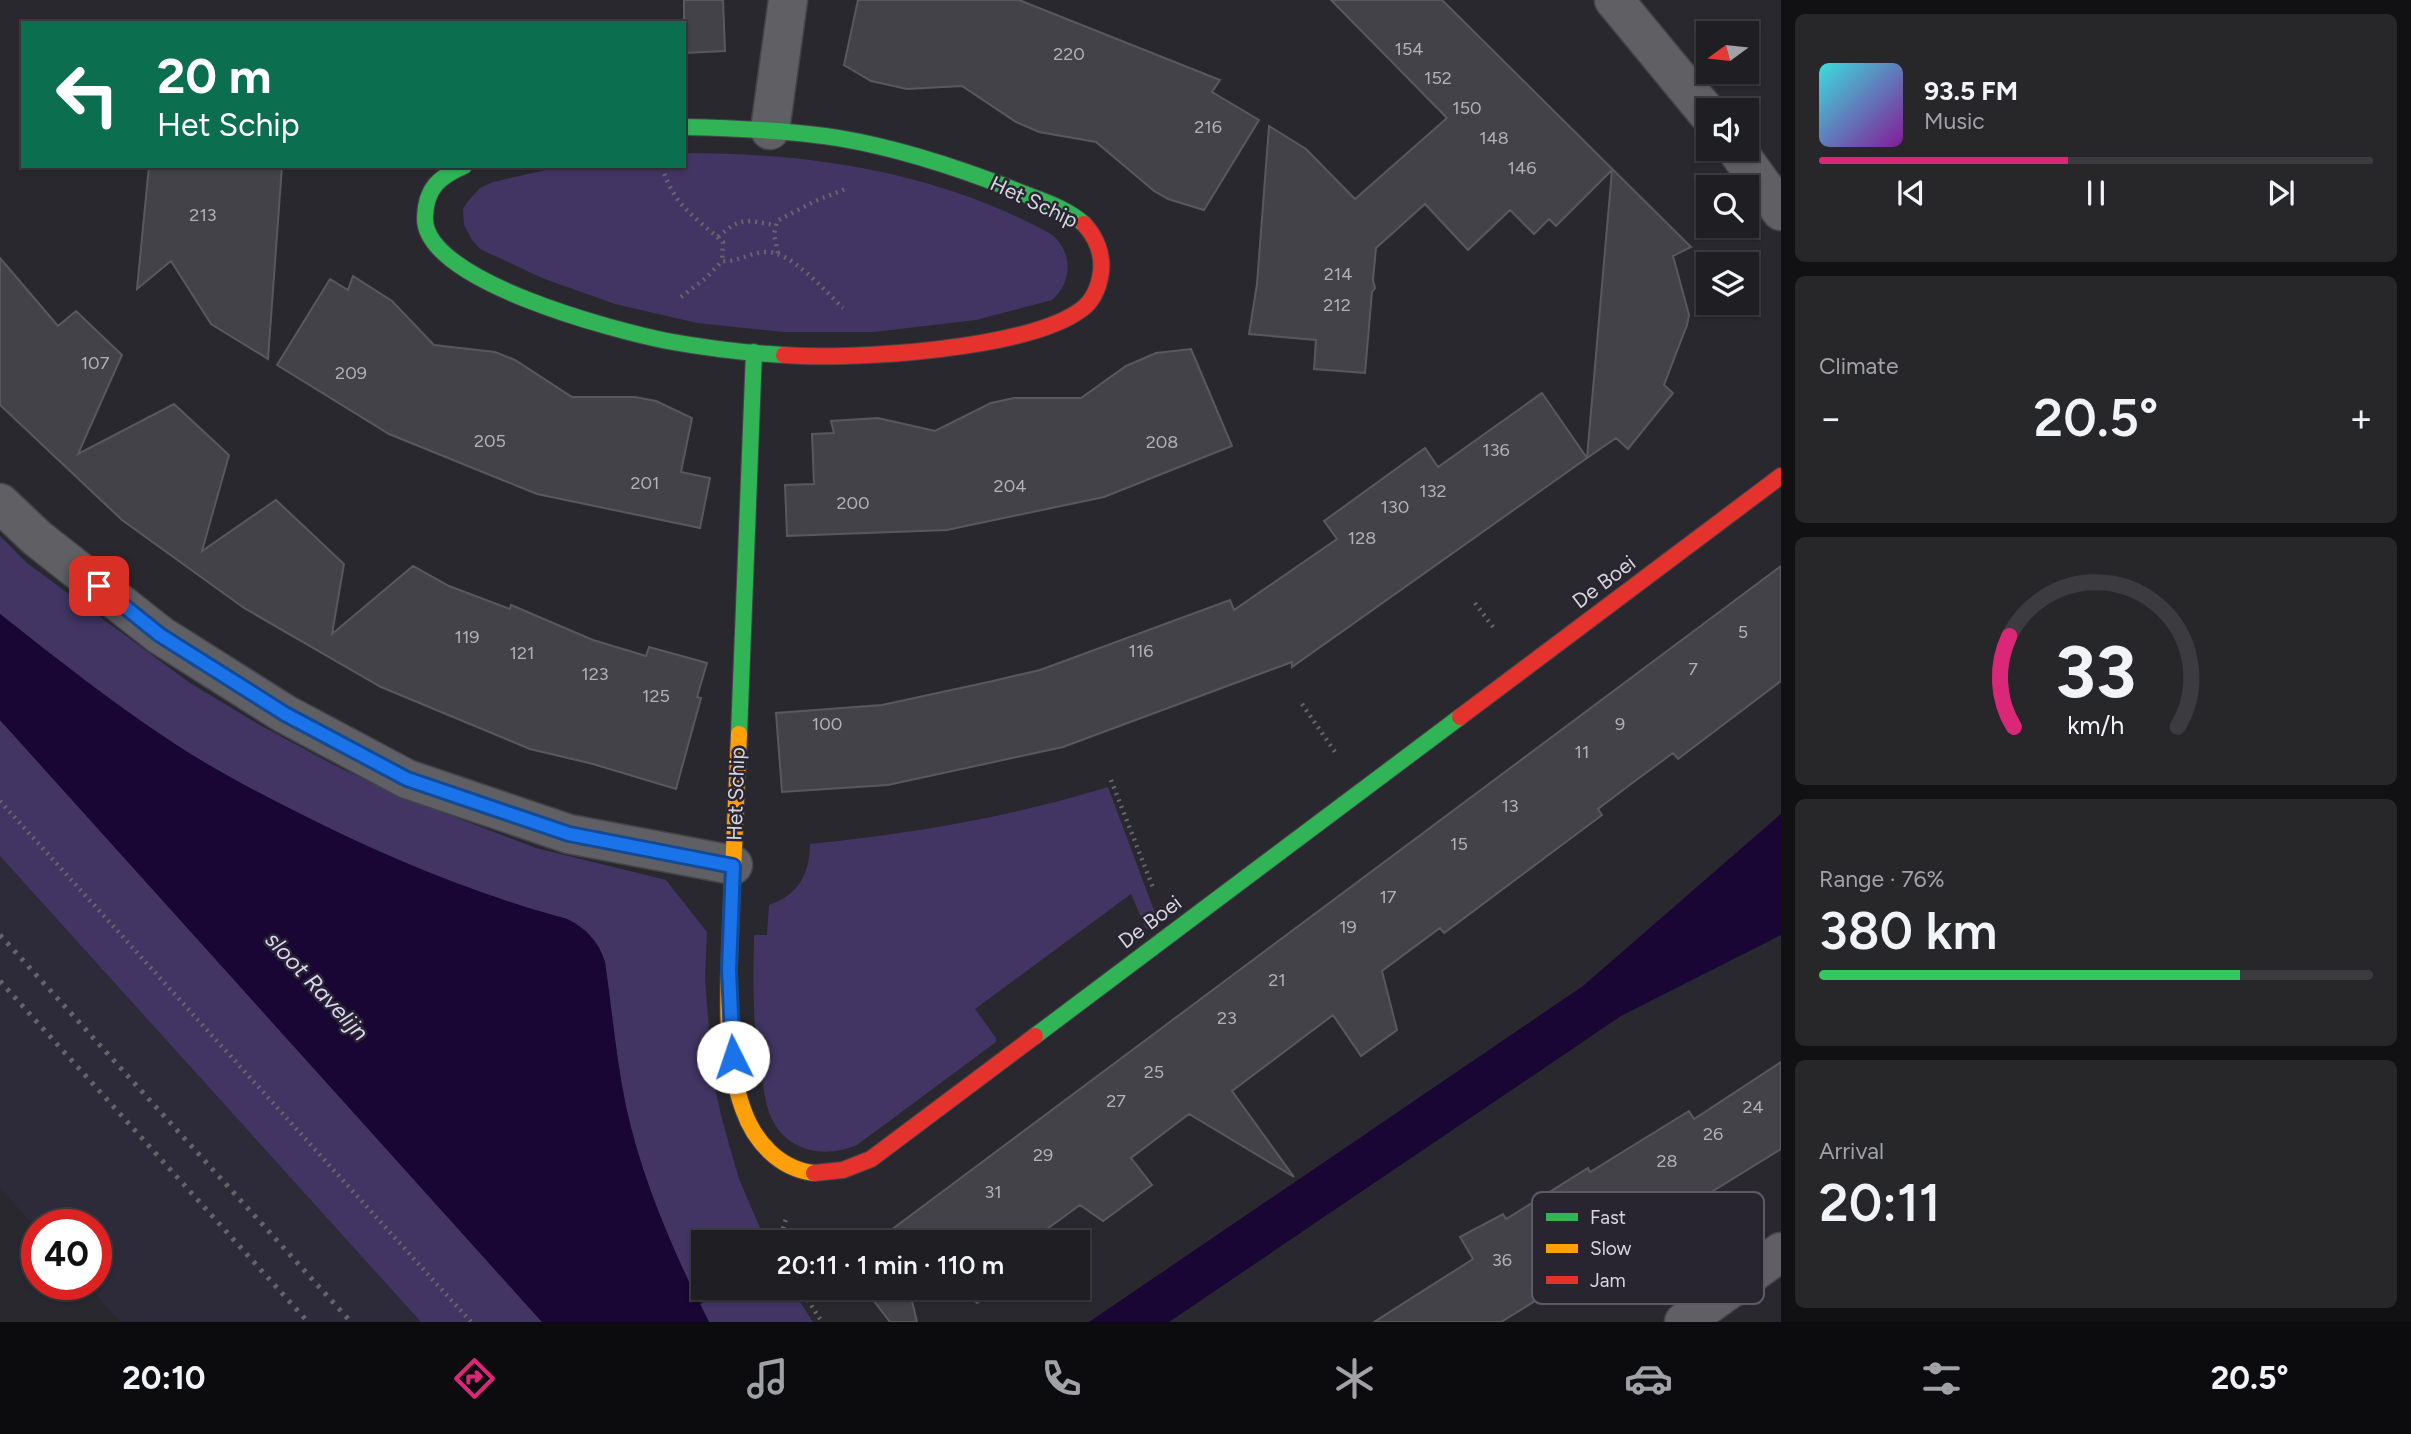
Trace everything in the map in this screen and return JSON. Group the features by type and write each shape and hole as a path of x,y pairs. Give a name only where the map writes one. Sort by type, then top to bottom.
{"street":[{"path":"770,130 788,0"},
{"path":"1614,0 1696,99"},
{"name":"Het Schip","path":"459,168 449,172 429,192 424,219 433,243 449,260 493,286 537,305 629,333 691,346 803,356 866,356 976,344 1045,327 1082,310 1096,292 1102,257 1085,224 1068,212 965,172 906,153 839,138 770,130 686,127"},
{"path":"1744,161 1781,211"},
{"name":"Het Schip","path":"0,503 37,538 160,635 285,714 407,779 569,834 733,866 754,352"},
{"name":"De Boei","path":"733,866 730,1016 740,1102 746,1120 761,1144 783,1163 800,1171 819,1174 854,1168 870,1159 1781,476"},
{"path":"1764,1264 1781,1252"},
{"path":"1684,1322 1709,1304"}],"path":[{"path":"778,253 774,234 776,225 784,217 815,201 885,175 895,169 906,153"},
{"path":"662,168 671,191 685,210 723,242 722,261"},
{"path":"718,237 730,227 747,219 776,225"},
{"path":"629,333 696,286 722,261 740,260 767,251 788,258 846,311 862,338 866,356"},
{"path":"1302,704 1361,790"},
{"path":"1111,780 1170,933"},
{"path":"0,801 471,1322"},
{"path":"808,1300 822,1322"}],"shaded area":[{"path":"686,153 827,162 919,181 1008,213 1051,234 1058,241 1067,258 1067,276 1059,293 1052,300 976,320 874,332 784,332 697,323 615,304 542,278 480,249 464,225 463,209 480,188 493,182 555,168 686,168"},
{"path":"0,536 27,563 190,683 334,765 402,797 536,848 666,880 707,932 705,979 713,1080 739,1179 761,1230 691,1230 691,1286 663,1224 638,1153 625,1104 605,962 599,948 586,931 567,919 497,898 395,858 328,828 234,780 152,729 0,614"},
{"path":"0,720 542,1322 421,1322 0,856"},
{"path":"1108,787 1158,921 1146,929 1131,894 975,1009 996,1038 996,1042 857,1145 821,1152 799,1146 780,1132 769,1112 759,1066 754,1010 754,935 767,935 769,905 795,889 805,874 810,844 960,823"},
{"path":"0,856 421,1322 120,1322 100,1300 112,1300 112,1209 21,1209 21,1211 0,1188"},
{"path":"705,1300 799,1300 813,1322 709,1322 700,1304"}],"water":[{"name":"sloot Ravelijn","path":"0,614 152,729 246,786 392,857 461,885 567,919 586,931 599,948 605,962 623,1088 639,1154 664,1225 691,1286 691,1300 704,1300 700,1304 709,1322 542,1322 0,720"},
{"path":"1781,814 1781,935 1621,1016 1169,1322 1089,1322 1583,986"}],"building":[{"path":"684,0 723,0 725,51 686,53"},
{"path":"858,0 1019,0 1220,80 1212,92 1259,120 1204,210 1168,199 1154,191 1096,142 1039,132 1016,122 962,86 907,89 871,81 844,65"},
{"path":"1331,0 1442,0 1691,247 1673,256 1689,315 1664,385 1673,393 1628,449 1616,438 1587,458 1612,170 1556,226 1549,219 1534,234 1510,210 1468,250 1425,204 1376,248 1373,280 1375,288 1372,292 1365,373 1314,369 1316,340 1249,334 1257,284 1269,126 1306,149 1355,199 1447,118"},
{"path":"149,168 282,168 268,359 211,324 171,261 137,289"},
{"path":"0,258 58,326 76,311 122,355 78,454 174,404 229,455 202,551 276,500 344,564 332,634 413,566 449,586 510,609 511,605 593,640 646,656 649,647 707,663 697,697 701,698 676,789 593,764 530,749 381,687 244,608 122,520 0,405"},
{"path":"353,276 392,301 434,345 495,352 515,360 572,397 635,397 656,401 692,418 681,472 710,478 700,528 537,494 389,434 277,365 330,279 348,290"},
{"path":"1191,349 1232,446 1104,497 947,530 787,536 785,485 814,484 812,434 834,433 831,421 878,418 935,431 991,403 1014,398 1081,398 1126,366 1156,353"},
{"path":"1542,393 1587,458 1292,667 1292,662 1063,747 888,785 782,792 776,713 882,705 993,681 1040,670 1230,600 1234,610 1337,539 1324,521 1425,448 1438,467"},
{"path":"1781,566 1781,681 1678,759 1673,753 1635,781 1598,809 1602,815 1444,933 1440,928 1382,971 1397,1030 1361,1056 1333,1015 1232,1091 1294,1177 1189,1114 1131,1158 1152,1185 1103,1221 1080,1205 1046,1230 891,1230"},
{"path":"1781,1062 1781,1149 1711,1192 1549,1192 1588,1168 1590,1172 1689,1111 1694,1119"},
{"path":"1532,1203 1532,1303 1501,1322 1374,1322 1473,1259 1460,1237 1503,1214 1506,1219"},
{"path":"873,1300 912,1300 917,1322 890,1322"}],"railway":[{"path":"0,935 351,1322"},
{"path":"0,981 308,1322"}],"traffic: fast":[{"path":"686,127 800,133 883,147 991,181 1059,208 1084,224"},
{"path":"460,168 441,179 431,191 425,217 432,240 455,262 487,282 568,314 642,335 711,348 784,355"},
{"path":"739,734 754,352"},
{"path":"1035,1036 1460,717"}],"traffic: slow":[{"path":"739,734 728,989 729,1039 736,1087 748,1121 770,1152 790,1166 814,1173"}],"traffic: jam":[{"path":"784,355 851,356 938,349 982,343 1057,323 1086,306 1099,283 1100,252 1084,224"},
{"path":"1460,717 1781,476"},
{"path":"814,1173 843,1170 871,1159 1035,1036"}],"route":[{"path":"99,586 160,635 285,714 407,779 569,834 733,866 729,970 733,1057"}]}
